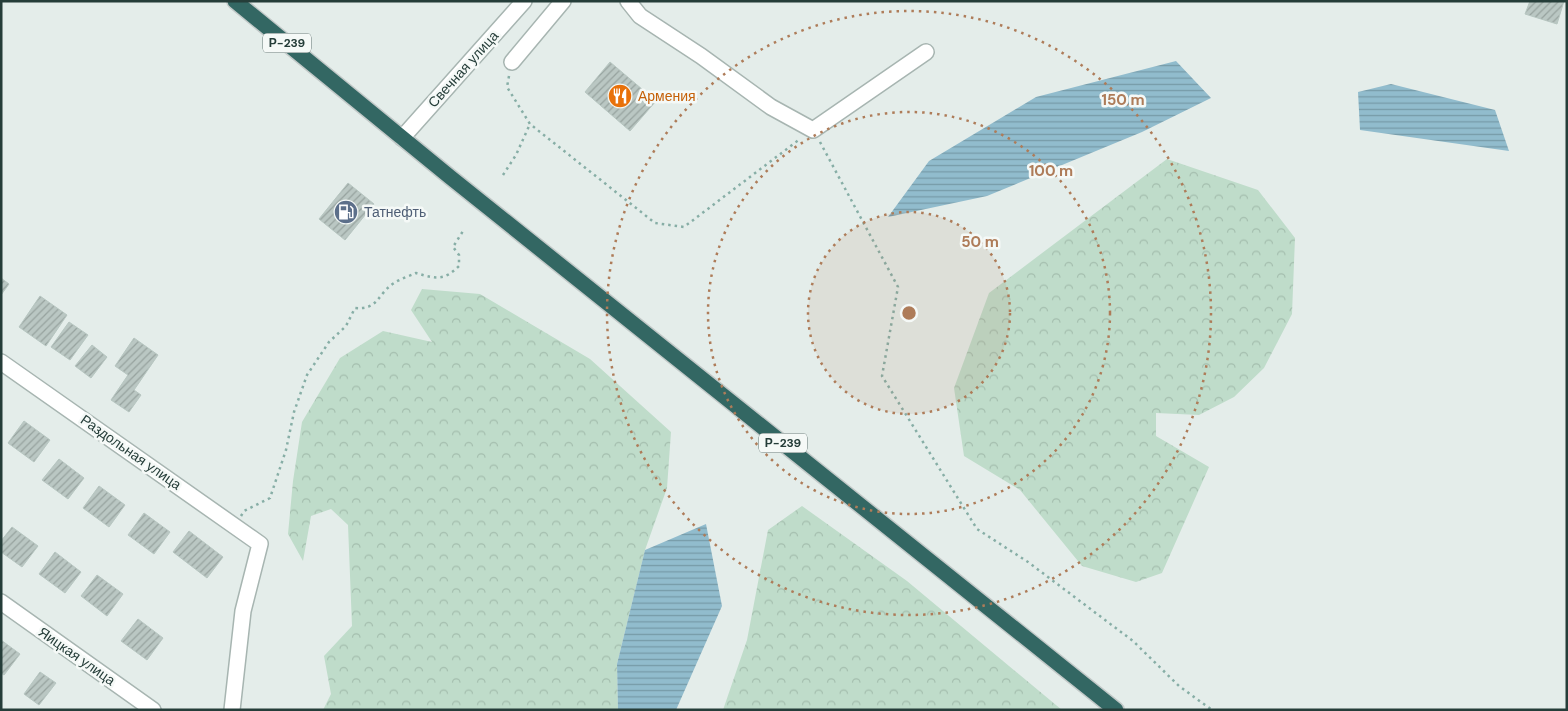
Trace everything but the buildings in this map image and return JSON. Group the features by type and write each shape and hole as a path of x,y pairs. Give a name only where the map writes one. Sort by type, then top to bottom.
{"highway":[{"name":"Р-239","path":"235,1 402,138 1116,710"}],"street":[{"name":"Свечная улица","path":"402,138 524,1"},
{"path":"512,62 563,1"},
{"path":"628,1 640,16 701,56 771,107 814,130 926,52"},
{"name":"Раздольная улица","path":"1,362 260,544 243,611 232,710"},
{"name":"Яицкая улица","path":"1,602 153,710"}],"path":[{"path":"512,62 507,87 530,124 655,223 684,227 814,130 898,287 882,376 977,529 1028,562 1133,641 1179,686 1212,710"},
{"path":"503,175 516,155 530,124"},
{"path":"234,525 244,511 270,498 286,450 294,412 307,375 329,342 346,326 355,308 366,309 373,305 393,284 416,273 432,278 449,276 459,266 459,255 453,247 463,231"}],"green space":[{"path":"1167,159 1258,190 1295,238 1292,314 1264,368 1234,397 1199,415 1156,413 1156,436 1209,467 1162,573 1136,582 1082,566 1020,490 964,456 954,388 989,293"},
{"path":"422,289 480,294 590,359 671,432 667,488 645,550 617,664 618,710 323,710 331,694 324,656 352,626 348,525 331,509 311,516 303,561 288,534 293,481 302,422 340,358 383,331 432,342 411,310"},
{"path":"802,506 907,581 1062,710 723,710 747,640 768,530"}],"water":[{"path":"1176,61 1211,98 1142,132 987,196 888,217 929,161 1036,97"},
{"path":"1391,84 1495,110 1509,151 1360,130 1358,92"},
{"path":"706,524 722,606 676,710 618,710 617,664 645,550"}],"place":[{"name":"Армения","path":"620,96"},
{"name":"Татнефть","path":"346,212"}]}
